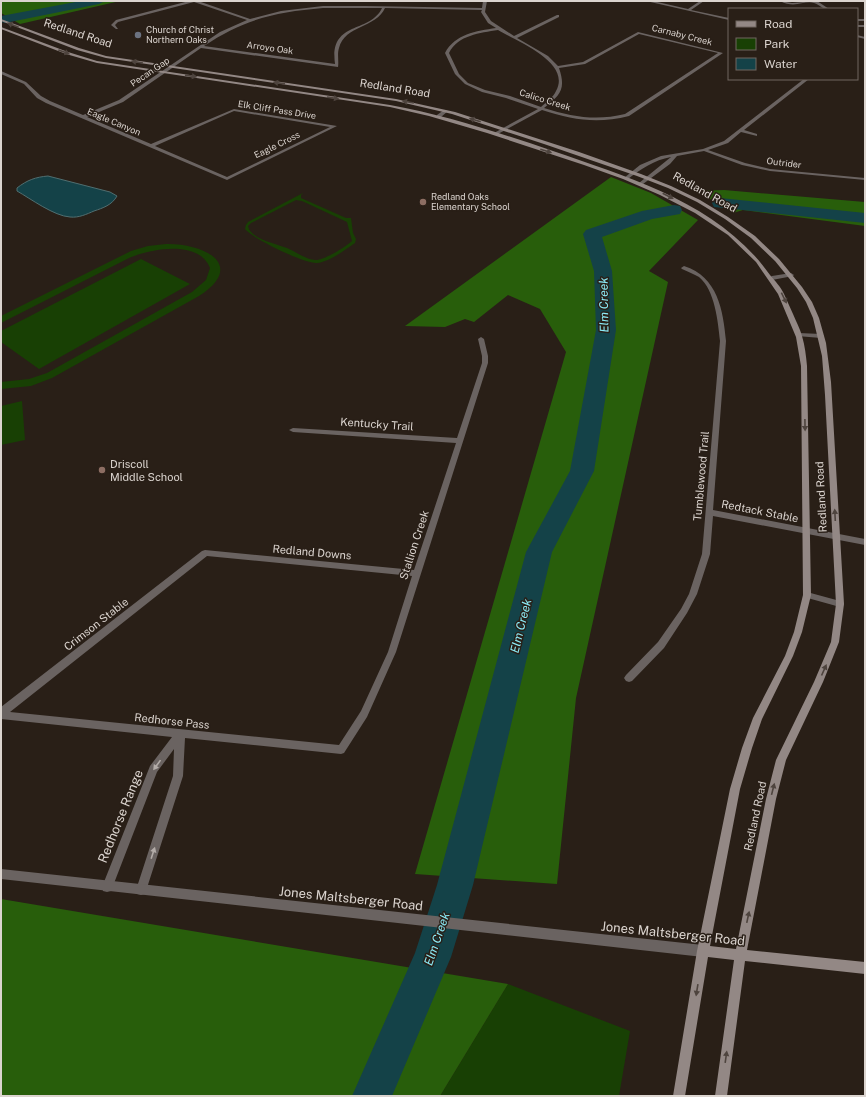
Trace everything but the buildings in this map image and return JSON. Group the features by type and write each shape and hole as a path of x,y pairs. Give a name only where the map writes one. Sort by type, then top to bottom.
{"main road":[{"name":"Redland Road","path":"1,20 87,53 171,68 396,100 446,111 504,129 649,177 683,192 721,214 768,250 791,275 816,317 822,336 826,357 840,604 835,642 781,760 771,799 740,955 721,1096"},
{"name":"Redland Road","path":"1,28 77,57 97,62 390,106 439,116 496,134 641,183 682,203 733,236 753,255 772,278 783,297 799,334 804,366 807,595 792,650 758,718 747,748 735,789 703,951 679,1096"},
{"name":"Jones Maltsberger Road","path":"703,951 865,968"}],"street":[{"path":"117,28 113,25 117,21 194,1 249,20"},
{"path":"317,1 319,7"},
{"path":"485,1 482,9 488,20 514,38 543,53 558,67 561,80 559,92 549,102 496,134"},
{"path":"648,1 728,20"},
{"path":"688,10 702,1"},
{"path":"782,1 792,4 814,1 825,8"},
{"name":"Pecan Gap","path":"83,117 121,101 202,47 220,33 249,20 283,11 319,7 399,6 482,9"},
{"name":"Arroyo Oak","path":"202,47 337,66 336,52 338,43 352,30 380,16 384,7"},
{"path":"514,38 558,16"},
{"name":"Calico Creek","path":"498,28 473,34 450,45 447,53 458,76 463,81 475,87 540,108 584,119 598,120 627,116 722,53"},
{"name":"Carnaby Creek","path":"558,67 584,63 638,33 722,53"},
{"name":"Eagle Canyon","path":"1,72 25,83 43,100 227,179"},
{"path":"626,178 653,161 663,157 704,150 726,142 806,80"},
{"name":"Elk Cliff Pass Drive","path":"151,146 234,110 335,126"},
{"path":"439,116 446,111"},
{"name":"Eagle Cross","path":"227,179 335,126"},
{"path":"741,131 755,135"},
{"name":"Outrider","path":"704,150 744,164 770,170 865,179"},
{"path":"641,183 668,163 674,156"},
{"name":"Tumblewood Trail","path":"629,678 661,645 684,611 693,594 706,554 723,341 721,316 717,304 705,281 695,273 684,268"},
{"path":"772,278 791,275"},
{"path":"799,334 822,336"},
{"name":"Stallion Creek","path":"341,750 364,714 392,652 485,364 485,356 481,339"},
{"name":"Kentucky Trail","path":"293,430 459,441"},
{"name":"Redtack Stable","path":"709,512 865,542"},
{"name":"Redland Downs","path":"205,553 417,573"},
{"name":"Crimson Stable","path":"1,714 205,553"},
{"path":"807,595 840,604"},
{"name":"Redhorse Pass","path":"1,714 341,750"},
{"path":"141,890 178,776 180,734"},
{"name":"Redhorse Range","path":"107,887 153,769 180,734"},
{"name":"Jones Maltsberger Road","path":"1,874 107,887 522,930 703,951"}],"green space":[{"path":"120,1 20,24 1,13 1,2"},
{"path":"611,177 651,193 698,220 649,271 668,282 576,698 557,884 415,874 566,352 540,309 508,295 474,322 465,319 445,327 405,326"},
{"path":"724,190 865,202 865,226 743,210 733,213 697,191"},
{"path":"303,193 301,198 346,218 351,218 353,233 356,239 355,243 342,252 332,258 317,263 302,260 258,239 245,229 248,222","holes":["296,200 302,201 347,222 352,241 329,256 313,260 287,248 259,238 250,231 248,226 251,223"]},
{"path":"166,244 193,247 214,258 220,265 220,274 213,285 199,296 52,378 31,386 1,389 1,382 29,379 47,373 192,292 206,280 210,268 204,259 196,253 185,250 173,249 149,252 129,258 1,323 1,316 131,251 148,246"},
{"path":"141,259 190,284 39,369 1,342 1,331"},
{"path":"22,401 25,440 1,445 1,406"},
{"path":"1,899 508,984 440,1096 1,1096"},
{"path":"508,984 630,1031 619,1096 440,1096"}],"water":[{"path":"48,176 110,192 117,196 113,202 104,207 83,216 70,217 57,214 17,191 17,188 28,181"}],"waterway":[{"path":"5,19 99,1"},
{"name":"Elm Creek","path":"720,203 865,218"},
{"name":"Elm Creek","path":"372,1096 432,957 455,885 539,552 582,471 606,330 603,271 592,234 648,215 674,210"}],"place":[{"name":"Church of Christ Northern Oaks","path":"138,35"},
{"name":"Redland Oaks Elementary School","path":"423,202"},
{"name":"Driscoll Middle School","path":"102,470"}]}
